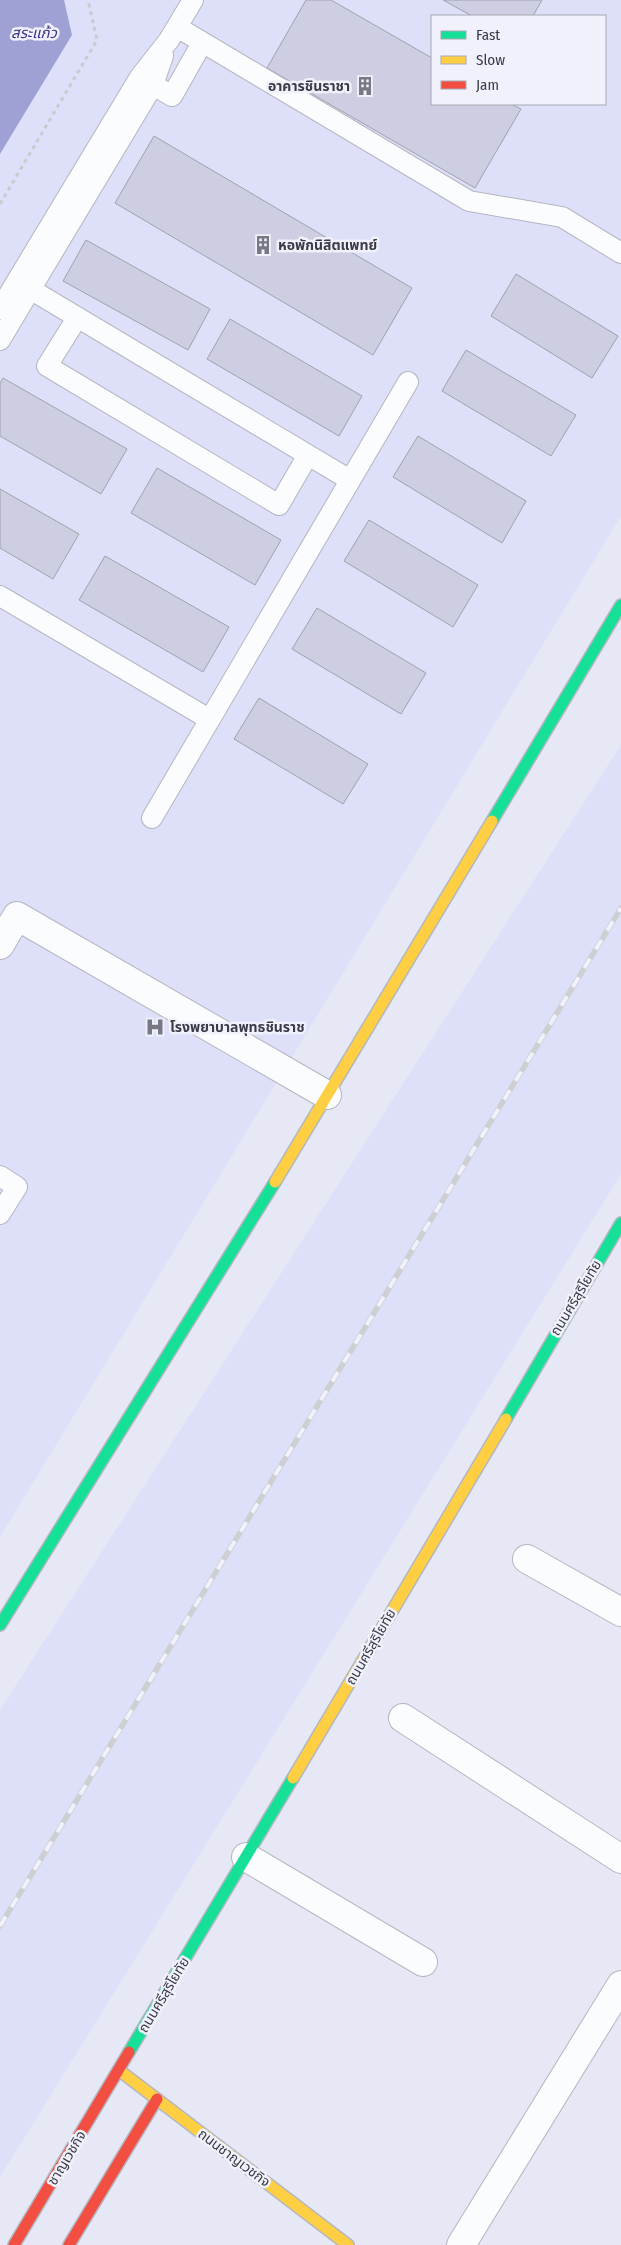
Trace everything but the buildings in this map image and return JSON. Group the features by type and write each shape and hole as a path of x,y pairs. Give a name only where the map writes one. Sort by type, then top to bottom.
{"street":[{"path":"0,1625 279,1175 621,605"},
{"path":"0,945 17,916 327,1095"},
{"name":"ถนนศรีสุริโยทัย","path":"120,2070 621,1223"},
{"path":"527,1559 621,1612"},
{"path":"403,1718 621,1859"},
{"path":"246,1857 423,1962"},
{"path":"461,2245 621,1985"},
{"name":"ถนนชาญเวชกิจ","path":"120,2070 348,2245"},
{"name":"ชาญเวชกิจ","path":"14,2245 120,2070"},
{"path":"69,2245 157,2099"}],"lane":[{"path":"0,309 140,77 173,34 193,0"},
{"path":"173,34 202,43 469,201 562,217 621,252"},
{"path":"0,340 153,85 173,34"},
{"path":"153,85 172,96 202,43"},
{"path":"30,289 350,480"},
{"path":"77,318 47,366 278,505 308,455"},
{"path":"152,818 408,382"},
{"path":"0,596 209,719"},
{"path":"0,1176 17,1187 0,1214"}],"path":[{"path":"0,204 97,40 88,0"}],"shaded area":[{"name":"โรงพยาบาลพุทธชินราช","path":"0,0 621,0 621,516 0,1537"},
{"path":"621,745 621,1174 0,2177 0,1710"}],"water":[{"name":"สระแก้ว","path":"0,0 64,0 72,35 0,154"}],"railway":[{"path":"0,1926 621,908"}],"traffic: fast":[{"path":"492,821 621,605"},
{"path":"0,1625 275,1182"},
{"path":"506,1419 621,1223"},
{"path":"129,2052 293,1778"}],"traffic: slow":[{"path":"275,1182 492,821"},
{"path":"293,1778 506,1419"},
{"path":"120,2071 348,2245"}],"traffic: jam":[{"path":"14,2245 129,2052"},
{"path":"69,2245 157,2099"}],"place":[{"name":"อาคารชินราชา","path":"365,86"},
{"name":"หอพักนิสิตแพทย์","path":"263,245"},
{"name":"โรงพยาบาลพุทธชินราช","path":"155,1027"}]}
